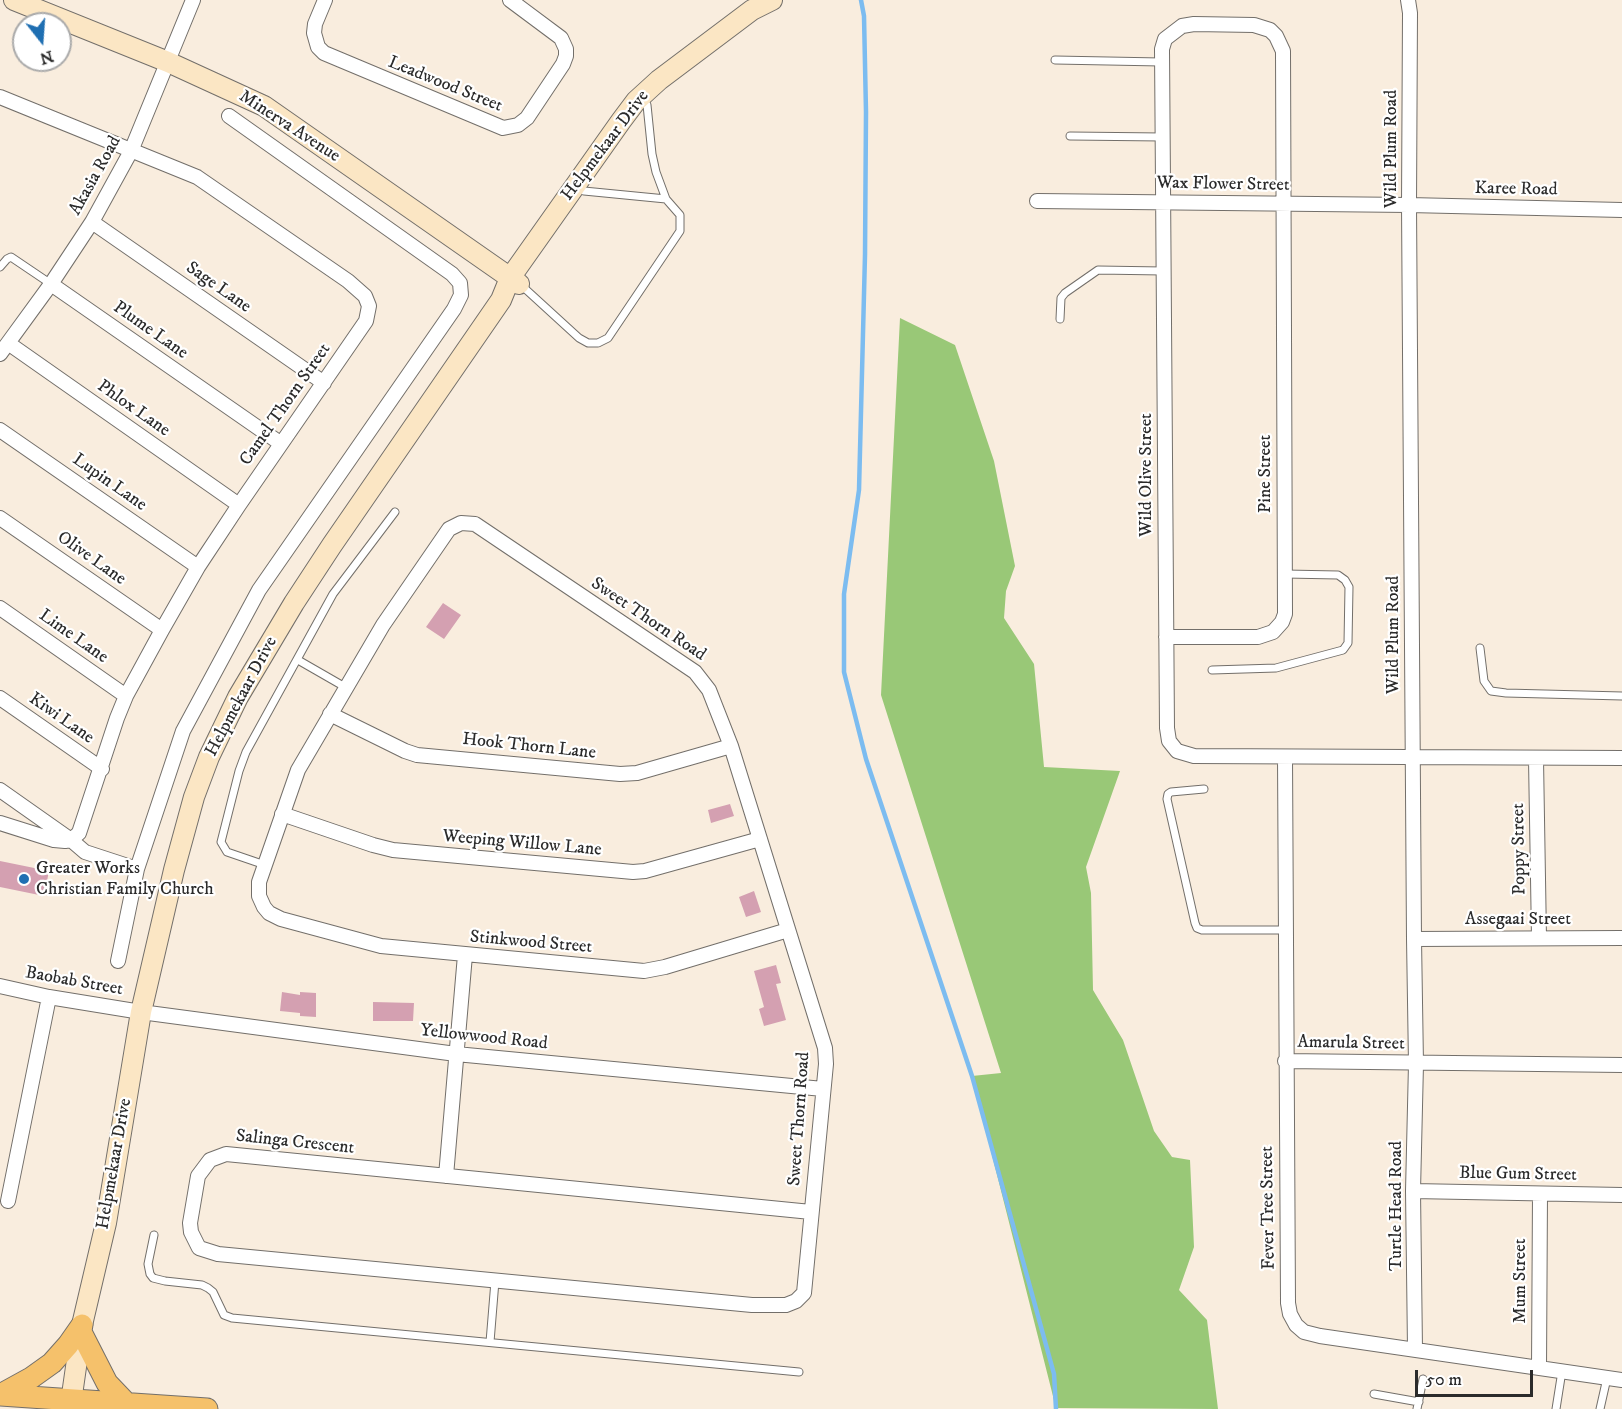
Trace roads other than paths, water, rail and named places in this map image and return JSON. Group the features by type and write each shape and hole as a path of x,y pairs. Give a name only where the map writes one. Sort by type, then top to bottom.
{"main road":[{"path":"0,1395 52,1363 82,1329 107,1383 128,1404"},
{"path":"0,1395 70,1405 128,1404 207,1409"}],"street":[{"name":"Minerva Avenue","path":"14,0 168,62 264,106 515,281"},
{"name":"Akasia Road","path":"4,348 51,284 92,222 132,151 193,0"},
{"name":"Leadwood Street","path":"325,0 315,24 314,33 318,47 324,53 503,128 518,125 527,118 564,63 566,56 566,49 561,38 510,0"},
{"name":"Helpmekaar Drive","path":"70,1405 82,1329 106,1223 141,1012 174,870 194,797 209,758 238,697 294,603 332,545 501,300 647,105 757,17 772,0"},
{"name":"Helpmekaar Drive","path":"515,281 636,101 709,41 752,10 772,0"},
{"name":"Wild Plum Road","path":"1408,0 1410,13 1413,939 1416,1064"},
{"name":"Wild Olive Street","path":"1283,204 1283,51 1276,36 1270,30 1254,25 1194,24 1182,26 1165,39 1161,62 1167,728 1169,741 1178,751 1194,756 1622,758"},
{"name":"Camel Thorn Street","path":"0,97 197,177 348,281 365,296 369,306 366,321 238,505 198,567 162,630 126,696 110,737 82,828 79,834 71,840"},
{"path":"118,961 137,869 183,731 260,590 454,309 461,295 460,283 452,274 229,116"},
{"name":"Wax Flower Street","path":"1037,201 1409,205"},
{"name":"Pine Street","path":"1166,637 1257,637 1274,632 1285,614 1283,204"},
{"name":"Karee Road","path":"1409,205 1622,210"},
{"name":"Sage Lane","path":"92,222 324,383"},
{"name":"Plume Lane","path":"51,284 280,443"},
{"name":"Phlox Lane","path":"4,348 238,505"},
{"name":"Lupin Lane","path":"0,430 198,567"},
{"name":"Olive Lane","path":"0,518 162,630"},
{"name":"Sweet Thorn Road","path":"269,913 261,902 258,891 298,770 383,626 449,529 461,523 475,524 695,672 710,690 730,746 827,1056 804,1293 796,1301 786,1305 752,1305"},
{"name":"Lime Lane","path":"0,608 126,696"},
{"name":"Kiwi Lane","path":"0,698 102,769"},
{"name":"Hook Thorn Lane","path":"330,714 417,755 620,774 648,770 730,746"},
{"name":"Fever Tree Street","path":"1285,757 1285,1061 1290,1314 1296,1325 1304,1332 1320,1336 1622,1380"},
{"name":"Poppy Street","path":"1536,759 1539,938"},
{"path":"0,790 80,848 94,856 137,869"},
{"name":"Weeping Willow Lane","path":"282,814 393,850 633,872 645,871 760,838"},
{"path":"0,823 54,840 71,840"},
{"name":"Stinkwood Street","path":"269,913 281,919 375,945 465,955 651,970 788,930"},
{"name":"Assegaai Street","path":"1413,939 1622,938"},
{"path":"446,1176 465,955"},
{"name":"Baobab Street","path":"0,986 49,997 141,1012"},
{"path":"8,1201 49,997"},
{"name":"Yellowwood Road","path":"141,1012 456,1054 823,1089"},
{"name":"Amarula Street","path":"1285,1061 1416,1064"},
{"path":"1416,1064 1622,1065"},
{"name":"Turtle Head Road","path":"1415,1349 1413,1191 1416,1064"},
{"name":"Salinga Crescent","path":"752,1305 211,1253 199,1248 191,1232 190,1223 198,1176 206,1164 221,1154 811,1212"},
{"name":"Blue Gum Street","path":"1413,1191 1622,1195"},
{"name":"Mum Street","path":"1539,1368 1540,1194"}],"lane":[{"path":"1055,60 1161,62"},
{"path":"515,281 579,338 588,343 598,343 608,338 680,231 680,215 666,199 656,172 647,105"},
{"path":"1070,136 1162,136"},
{"path":"584,191 666,199"},
{"name":"Plume Lane","path":"0,267 11,257 51,284"},
{"path":"1060,320 1061,298 1098,270 1163,271"},
{"path":"265,865 227,852 223,848 221,839 242,762 338,587 395,512"},
{"path":"1212,670 1276,668 1343,650 1348,643 1349,588 1345,580 1338,575 1285,574"},
{"path":"1480,648 1484,681 1491,691 1622,696"},
{"path":"298,660 345,687"},
{"path":"1204,789 1171,792 1167,799 1197,928 1202,930 1285,930"},
{"path":"154,1235 148,1264 153,1278 208,1287 227,1317 799,1372"},
{"path":"490,1342 495,1281"},
{"path":"1556,1409 1562,1371"},
{"path":"1600,1409 1607,1378"},
{"path":"1374,1394 1418,1406 1423,1379"}],"waterway":[{"path":"861,0 864,16 866,112 865,255 859,490 844,594 844,672 866,759 972,1076 1054,1374 1056,1409"}],"place":[{"name":"Greater Works Christian Family Church","path":"24,879"}]}
